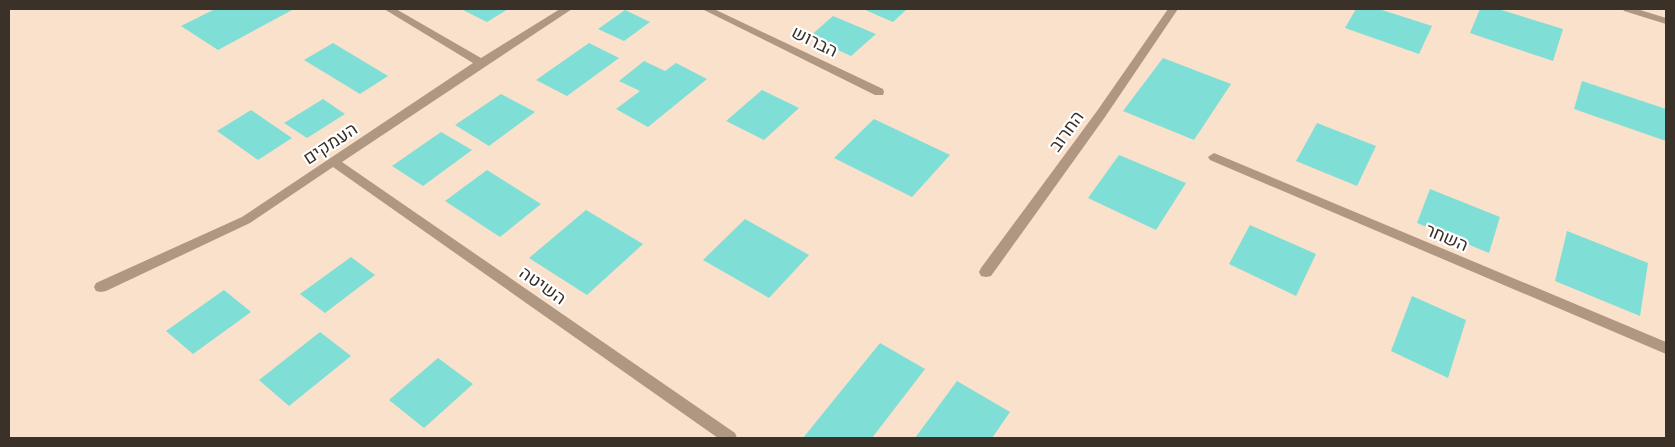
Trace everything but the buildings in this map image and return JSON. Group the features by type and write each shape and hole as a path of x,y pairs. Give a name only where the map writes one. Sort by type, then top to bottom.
{"street":[{"path":"389,9 481,63"},
{"name":"העמקים","path":"101,287 246,220 481,63 567,9"},
{"name":"הברוש","path":"707,9 880,92"},
{"name":"החרוב","path":"986,272 1173,9"},
{"path":"1628,9 1666,21"},
{"name":"השחר","path":"1214,157 1666,348"},
{"name":"השיטה","path":"334,162 730,438"}]}
